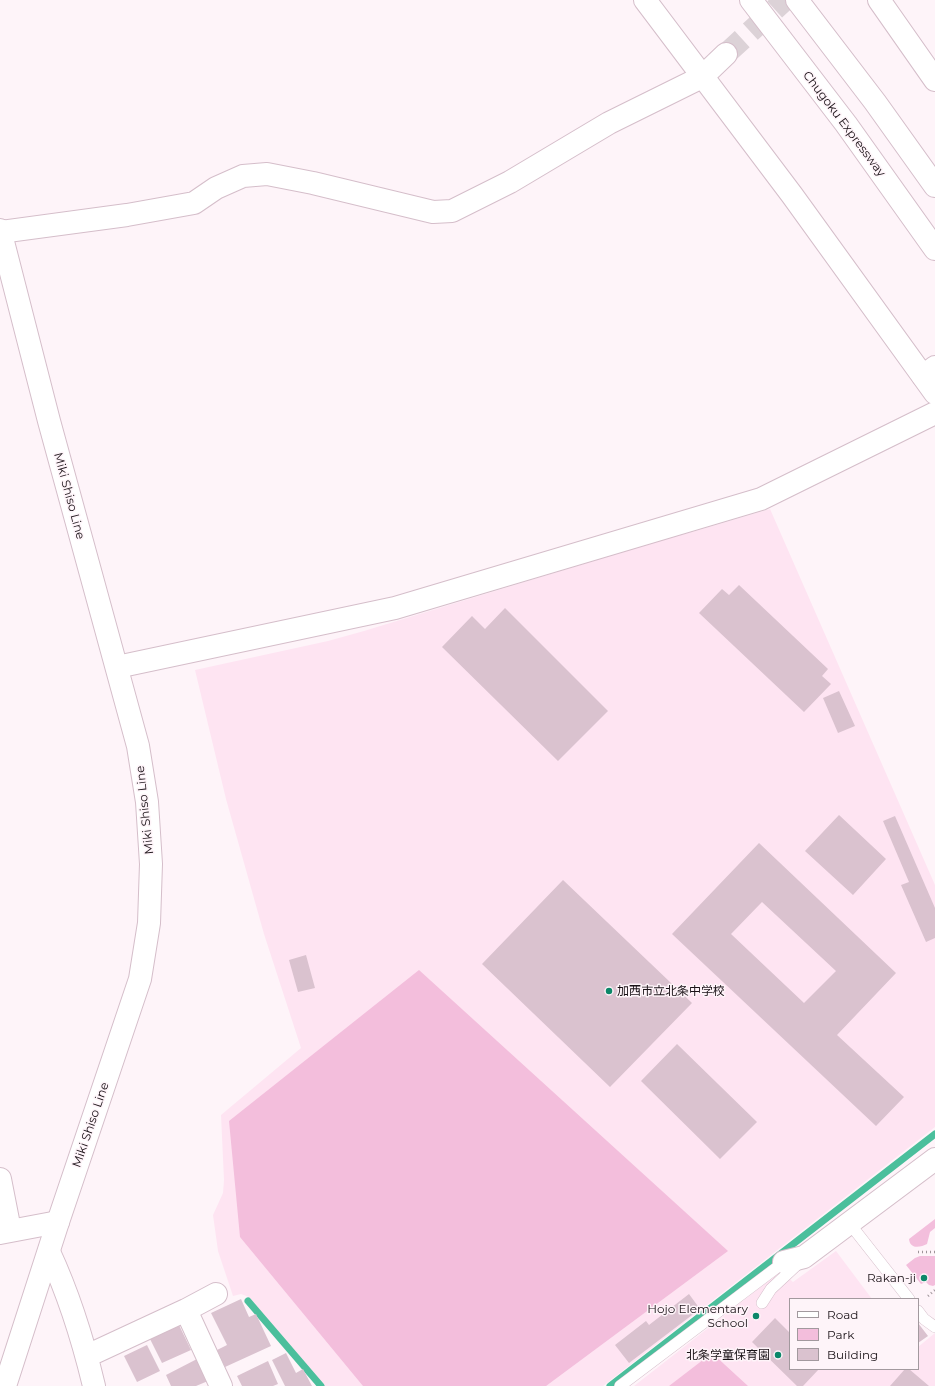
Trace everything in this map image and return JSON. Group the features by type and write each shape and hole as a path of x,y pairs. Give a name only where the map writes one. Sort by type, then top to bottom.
{"main road":[{"path":"645,0 931,379"},
{"name":"Chugoku Expressway","path":"751,0 846,124 935,249"},
{"path":"797,0 875,102 935,186"},
{"path":"880,0 935,80"},
{"path":"0,231 127,215 194,203 216,188 243,176 267,174 313,183 433,212 452,211 510,182 609,123 702,77 726,54"},
{"name":"Miki Shiso Line","path":"0,231 49,421 138,746 147,802 151,864 149,923 140,979 58,1222 5,1386"},
{"path":"116,667 394,608 761,499 935,413"},
{"path":"784,1262 804,1257 850,1224 935,1158"},
{"path":"0,1179 5,1232 58,1222"},
{"path":"49,1252 63,1284 87,1356 94,1386"},
{"path":"87,1356 186,1310 216,1294"},
{"path":"186,1310 220,1386"}],"lane":[{"path":"850,1224 908,1298"},
{"path":"762,1303 772,1289 804,1257"},
{"path":"620,1386 784,1262"},
{"path":"919,1312 924,1319 935,1327"}],"path":[{"path":"918,1252 935,1252"}],"shaded area":[{"name":"加西市立北条中学校","path":"770,509 935,885 935,1127 603,1386 324,1386 249,1297 241,1294 233,1296 218,1251 213,1215 223,1193 224,1180 221,1115 301,1048 264,934 226,799 195,670 328,641 364,631 665,539"},
{"name":"Hojo Elementary School","path":"836,1251 871,1298 789,1298 789,1370 919,1370 919,1346 935,1333 935,1386 634,1386 781,1271 793,1282"}],"green space":[{"path":"419,970 728,1251 546,1386 363,1386 240,1237 229,1121"},
{"path":"935,1219 935,1228 930,1232 927,1244 919,1247 911,1245 909,1239"},
{"path":"920,1256 935,1256 935,1285 933,1286 926,1282 921,1284 906,1265"},
{"path":"712,1353 748,1386 669,1386"}],"building":[{"path":"739,585 828,669 822,676 831,684 804,712 699,613 722,589 729,595"},
{"path":"505,608 608,711 558,761 442,647 472,616 485,629"},
{"path":"839,691 855,726 838,733 823,698"},
{"path":"839,815 886,859 853,895 805,851"},
{"path":"895,816 935,908 935,938 926,942 901,885 909,882 883,821"},
{"path":"759,843 896,973 837,1035 904,1097 876,1126 672,934","holes":["762,902 836,971 804,1003 731,934"]},
{"path":"563,880 692,1003 610,1087 482,964"},
{"path":"306,955 315,988 298,992 289,960"},
{"path":"677,1044 757,1122 720,1159 641,1081"},
{"path":"689,1294 700,1309 629,1363 615,1345 646,1321 649,1325"},
{"path":"241,1299 249,1317 256,1314 271,1346 225,1367 217,1350 227,1345 211,1313"},
{"name":"北条学童保育園","path":"775,1318 789,1332 789,1370 818,1370 803,1386 797,1386 752,1342"},
{"path":"919,1324 928,1336 919,1342"},
{"path":"179,1325 191,1350 162,1363 150,1339"},
{"path":"147,1345 160,1371 137,1382 124,1356"},
{"path":"286,1353 296,1373 303,1369 312,1386 285,1386 272,1360"},
{"path":"197,1359 208,1381 196,1386 171,1386 166,1375"},
{"path":"268,1361 278,1384 273,1386 242,1386 237,1376"},
{"path":"904,1370 910,1370 929,1386 890,1386"}],"waterway":[{"path":"610,1386 935,1134"},
{"path":"248,1301 321,1386"}],"tunnel":[{"path":"726,54 785,0"}],"place":[{"name":"加西市立北条中学校","path":"609,991"},
{"name":"Rakan-ji","path":"924,1278"},
{"name":"Hojo Elementary School","path":"756,1316"},
{"name":"北条学童保育園","path":"778,1355"}]}
